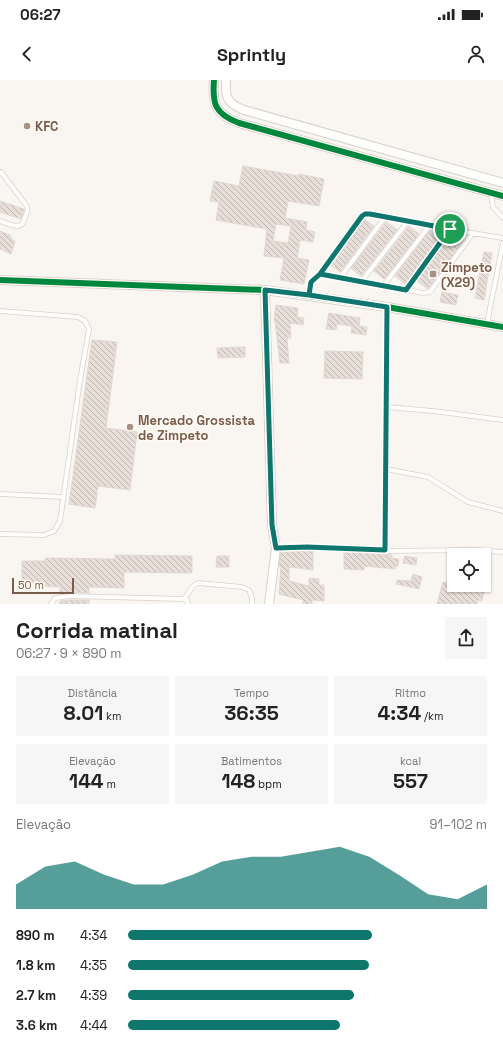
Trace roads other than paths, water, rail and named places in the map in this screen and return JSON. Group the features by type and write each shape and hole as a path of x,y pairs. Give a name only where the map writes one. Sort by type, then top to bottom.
{"street":[{"path":"214,80 214,96 216,106 221,114 238,123 503,196"},
{"path":"226,80 226,95 228,101 244,110 503,182"},
{"path":"0,280 265,290 387,307 487,323 503,327"},
{"path":"265,290 272,525 276,548 269,604"}],"lane":[{"path":"0,172 26,205 28,211 22,224 19,226 0,221"},
{"path":"491,192 492,208 503,218"},
{"path":"309,295 311,282 320,274 365,214 503,238"},
{"path":"340,278 385,217"},
{"path":"361,282 408,221"},
{"path":"383,286 430,225"},
{"path":"406,290 450,229"},
{"path":"320,274 423,293 430,292 473,233"},
{"path":"487,323 503,242"},
{"path":"385,550 387,307"},
{"path":"0,311 78,317 85,321 89,329 80,380 60,521 54,531 44,535 0,534"},
{"path":"387,407 503,420"},
{"path":"386,469 428,477 468,502 503,511"},
{"path":"0,494 64,497"},
{"path":"276,548 307,547 385,550 474,550 503,552"},
{"path":"184,599 193,586 198,583 242,587 249,590 252,598 252,604"},
{"path":"51,604 55,598 69,596 184,599 187,600 188,604"}],"place":[{"name":"KFC","path":"27,126"},
{"name":"Zimpeto (X29)","path":"433,274"},
{"name":"Mercado Grossista de Zimpeto","path":"130,427"}]}
